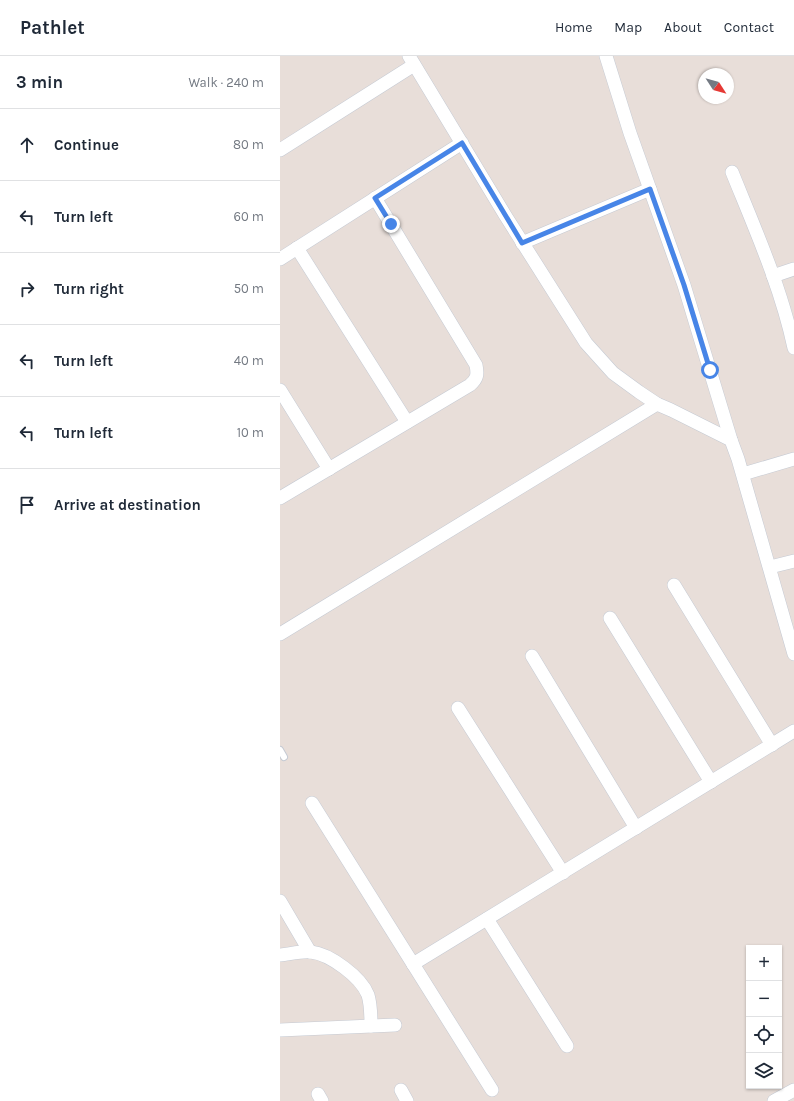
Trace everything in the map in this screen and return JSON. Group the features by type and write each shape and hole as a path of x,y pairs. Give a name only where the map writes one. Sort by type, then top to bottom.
{"street":[{"path":"606,56 630,133 684,285 731,440 743,474 794,654"},
{"path":"280,150 411,60 522,243 586,343 612,373 657,404 731,440"},
{"path":"280,258 462,143"},
{"path":"732,172 773,276 794,348"},
{"path":"522,243 650,189"},
{"path":"280,498 470,385 476,380 478,374 476,366 375,198"},
{"path":"297,248 407,422"},
{"path":"773,276 794,269"},
{"path":"280,390 329,468"},
{"path":"280,634 657,404"},
{"path":"743,474 794,459"},
{"path":"770,567 794,561"},
{"path":"674,585 772,745"},
{"path":"610,618 711,782"},
{"path":"532,656 636,828"},
{"path":"458,708 563,873"},
{"path":"414,964 794,731"},
{"path":"312,803 492,1090"},
{"path":"280,901 310,952"},
{"path":"487,919 568,1046"},
{"path":"280,955 310,952 320,954 333,960 349,972 368,995 371,1026"},
{"path":"280,1030 395,1025"},
{"path":"774,1101 794,1090"}],"lane":[{"path":"280,750 284,757"}],"route":[{"path":"391,224 375,198 462,143 522,243 650,189 684,285 710,370"}]}
